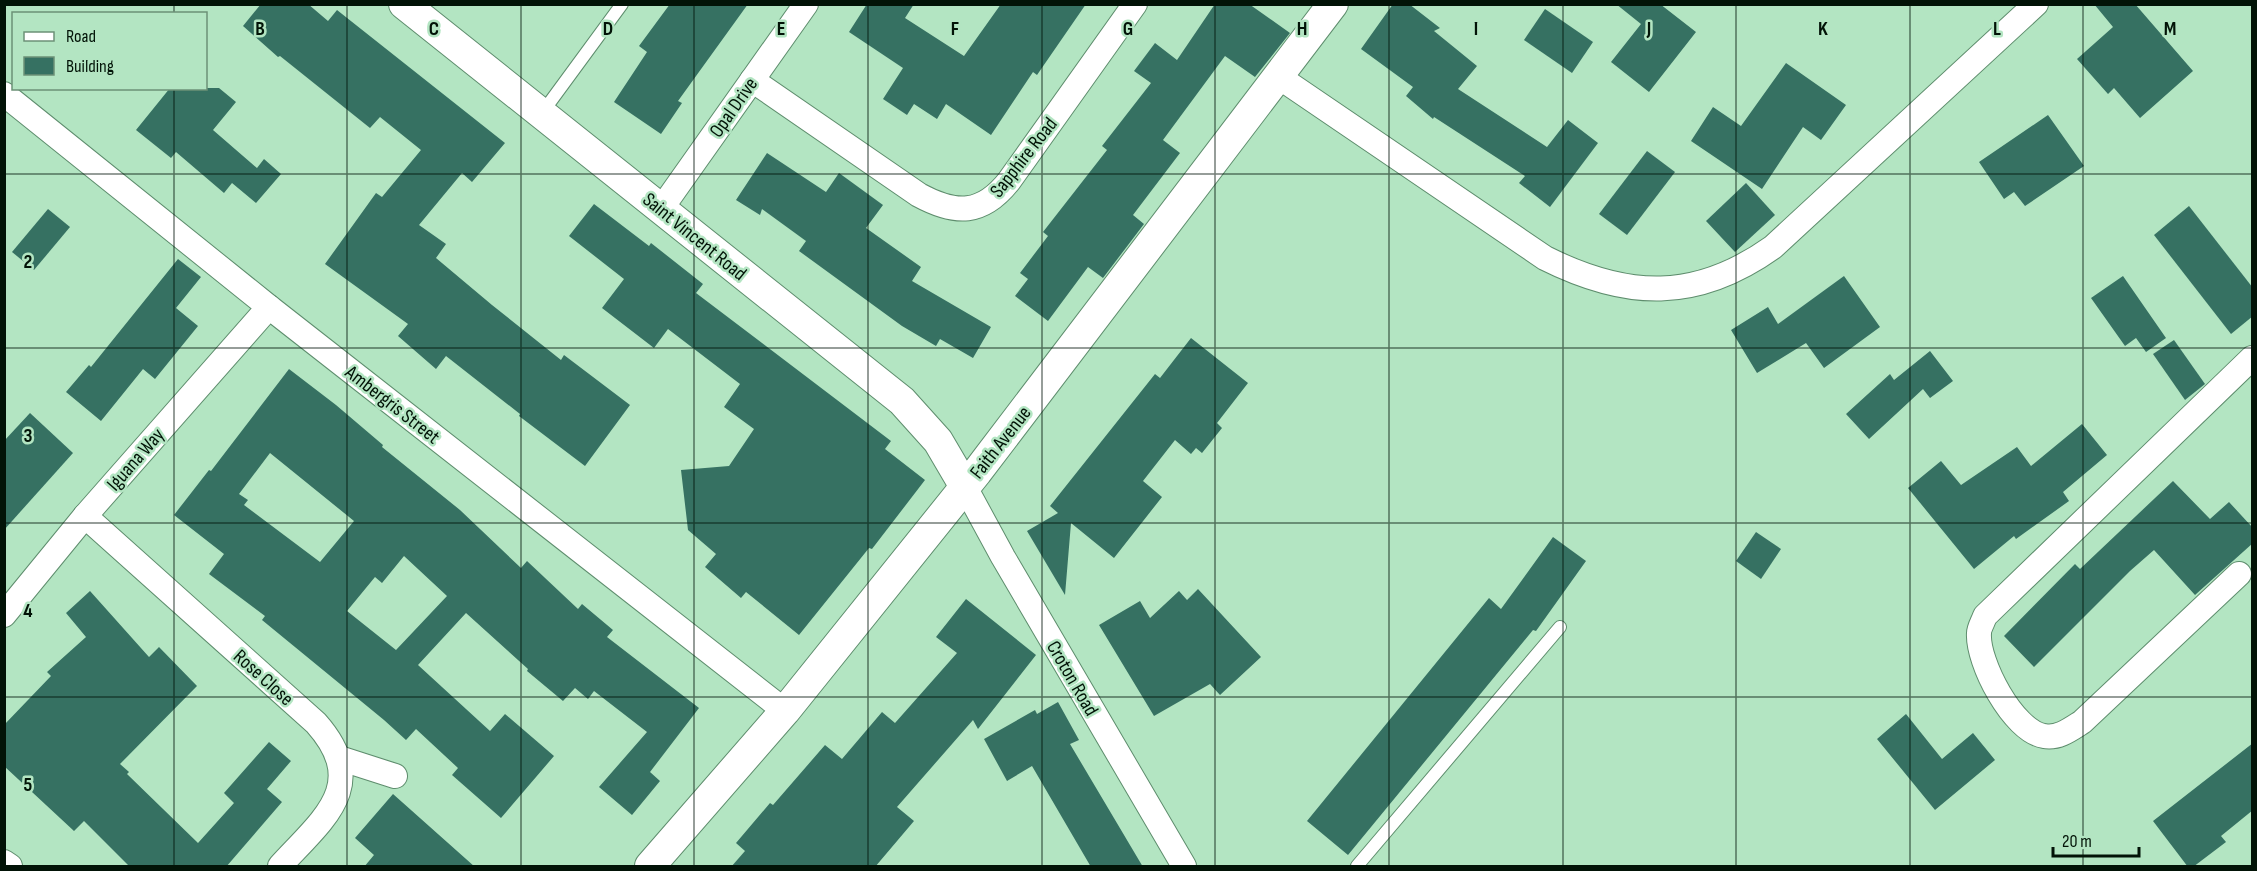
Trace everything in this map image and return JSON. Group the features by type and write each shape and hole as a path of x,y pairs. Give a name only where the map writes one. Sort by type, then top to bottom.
{"street":[{"name":"Saint Vincent Road","path":"404,4 902,401 938,441 965,488"},
{"name":"Opal Drive","path":"660,209 806,4"},
{"name":"Sapphire Road","path":"752,80 919,195 951,209 976,207 989,201 1004,188 1135,4"},
{"name":"Faith Avenue","path":"650,867 785,711 965,488 1333,4"},
{"path":"1279,77 1545,258 1572,272 1602,281 1632,288 1664,289 1693,286 1721,277 1750,263 1773,247 2036,4"},
{"name":"Ambergris Street","path":"4,94 269,307 785,711"},
{"name":"Iguana Way","path":"4,615 85,516 269,307"},
{"path":"2240,574 2082,722 2070,731 2057,736 2044,737 2033,732 2012,711 1993,680 1979,644 1978,631 1985,616 2253,358"},
{"name":"Croton Road","path":"965,488 1184,867"},
{"name":"Rose Close","path":"85,516 316,723 329,738 339,758"},
{"path":"280,867 327,815 333,805 341,776 339,758 395,776"},
{"path":"4,862 10,867"}],"lane":[{"path":"542,114 622,4"},
{"path":"1358,867 1560,627"}],"building":[{"path":"261,4 308,4 328,21 337,10 505,143 472,182 462,173 419,225 446,244 436,258 561,360 564,355 630,405 585,466 446,356 436,369 398,336 408,324 325,264 376,193 382,197 421,150 380,117 370,128 280,56 278,57 243,26"},
{"path":"670,4 748,4 678,101 682,103 661,134 614,102 647,52 639,46"},
{"path":"867,4 914,4 905,18 964,56 1001,4 1086,4 1037,75 1033,72 991,135 946,104 937,119 914,104 907,115 883,99 903,68 849,32"},
{"path":"1215,4 1249,4 1290,33 1255,77 1225,56 1163,140 1180,153 1133,215 1144,224 1103,278 1088,267 1048,321 1015,296 1028,279 1020,273 1048,236 1043,232 1107,150 1102,146 1151,83 1134,71 1155,43 1177,60"},
{"path":"1393,4 1409,4 1440,28 1434,31 1477,66 1458,89 1547,147 1568,120 1598,143 1550,207 1519,183 1525,176 1434,117 1433,119 1406,96 1413,87 1361,49"},
{"path":"1616,4 1660,4 1696,32 1649,92 1611,62 1641,24"},
{"path":"2094,4 2135,4 2193,71 2140,118 2114,88 2108,94 2077,59 2113,27"},
{"path":"1545,9 1593,42 1572,73 1524,40"},
{"path":"1786,63 1846,105 1821,140 1803,127 1762,189 1691,141 1713,107 1741,126"},
{"path":"219,88 236,102 213,130 257,168 264,159 281,174 256,203 232,183 224,193 176,152 171,158 136,130 168,90"},
{"path":"2048,115 2084,166 2025,206 2014,192 2004,199 1979,162"},
{"path":"1647,151 1675,172 1627,235 1599,214"},
{"path":"767,153 826,192 839,173 883,205 866,228 921,267 912,281 991,327 973,358 940,339 936,346 902,326 799,251 806,241 762,209 760,215 736,200"},
{"path":"1746,183 1775,215 1735,252 1706,221"},
{"path":"594,204 649,246 651,243 703,284 696,293 891,441 885,449 925,480 872,549 869,548 799,635 746,592 741,598 705,567 716,554 688,530 681,470 729,466 754,429 724,407 740,384 668,329 654,348 602,308 624,279 569,236"},
{"path":"2189,206 2253,288 2253,316 2231,334 2154,235"},
{"path":"48,209 70,227 34,270 12,252"},
{"path":"178,259 201,277 176,308 198,326 155,379 143,369 101,421 66,392 89,365 91,367"},
{"path":"1844,276 1880,327 1824,368 1806,343 1757,373 1731,330 1768,307 1778,324"},
{"path":"2123,276 2166,338 2146,352 2136,338 2125,346 2091,298"},
{"path":"1191,338 1248,383 1217,423 1222,428 1202,453 1196,448 1191,454 1175,440 1143,481 1162,497 1114,558 1071,523 1065,595 1027,531 1058,513 1050,506 1155,374 1160,378"},
{"path":"2174,340 2205,384 2185,400 2153,354"},
{"path":"1930,351 1953,381 1930,398 1923,389 1869,439 1846,414 1890,374 1894,380"},
{"path":"289,369 336,405 383,445 382,447 460,510 521,568 527,561 578,609 582,604 613,630 607,637 699,708 650,772 660,781 632,815 599,787 647,732 594,691 588,699 575,688 563,701 527,671 528,669 466,613 418,665 490,731 505,714 554,756 501,818 452,775 458,768 416,729 406,740 262,620 265,616 209,574 224,554 174,515 209,470 211,471","holes":["270,453 354,521 320,562 244,505 248,500 239,494","404,556 447,596 396,650 347,611 375,577 382,583"]},
{"path":"30,413 73,453 4,530 4,441"},
{"path":"2082,424 2107,455 2063,492 2069,501 2016,539 2014,536 1974,569 1908,488 1941,461 1961,485 2017,447 2031,466"},
{"path":"2173,481 2210,519 2229,502 2253,528 2253,543 2195,595 2154,550 2034,667 2004,636 2075,564 2080,569"},
{"path":"1756,532 1781,549 1761,579 1736,561"},
{"path":"1553,537 1586,561 1536,631 1533,630 1348,855 1307,821 1489,598 1501,609"},
{"path":"1198,589 1261,657 1220,695 1210,684 1154,716 1099,625 1140,601 1150,618 1179,591 1187,600"},
{"path":"90,591 149,657 159,647 197,686 120,764 129,772 127,774 198,843 234,803 224,793 269,742 291,761 267,789 282,802 226,867 130,867 84,821 74,831 4,766 4,725 51,676 47,672 86,637 66,613"},
{"path":"966,599 1036,655 978,729 973,720 897,807 914,821 875,867 731,867 745,851 736,843 770,803 773,805 825,745 842,759 882,712 895,723 957,653 936,637"},
{"path":"1058,702 1079,740 1070,744 1143,867 1091,867 1032,766 1007,781 984,739 1035,710 1037,714"},
{"path":"1906,714 1942,759 1973,733 1995,760 1935,810 1877,739"},
{"path":"2253,743 2253,810 2221,836 2226,842 2193,867 2188,867 2153,821"},
{"path":"393,794 475,867 364,867 374,855 355,838"}]}
